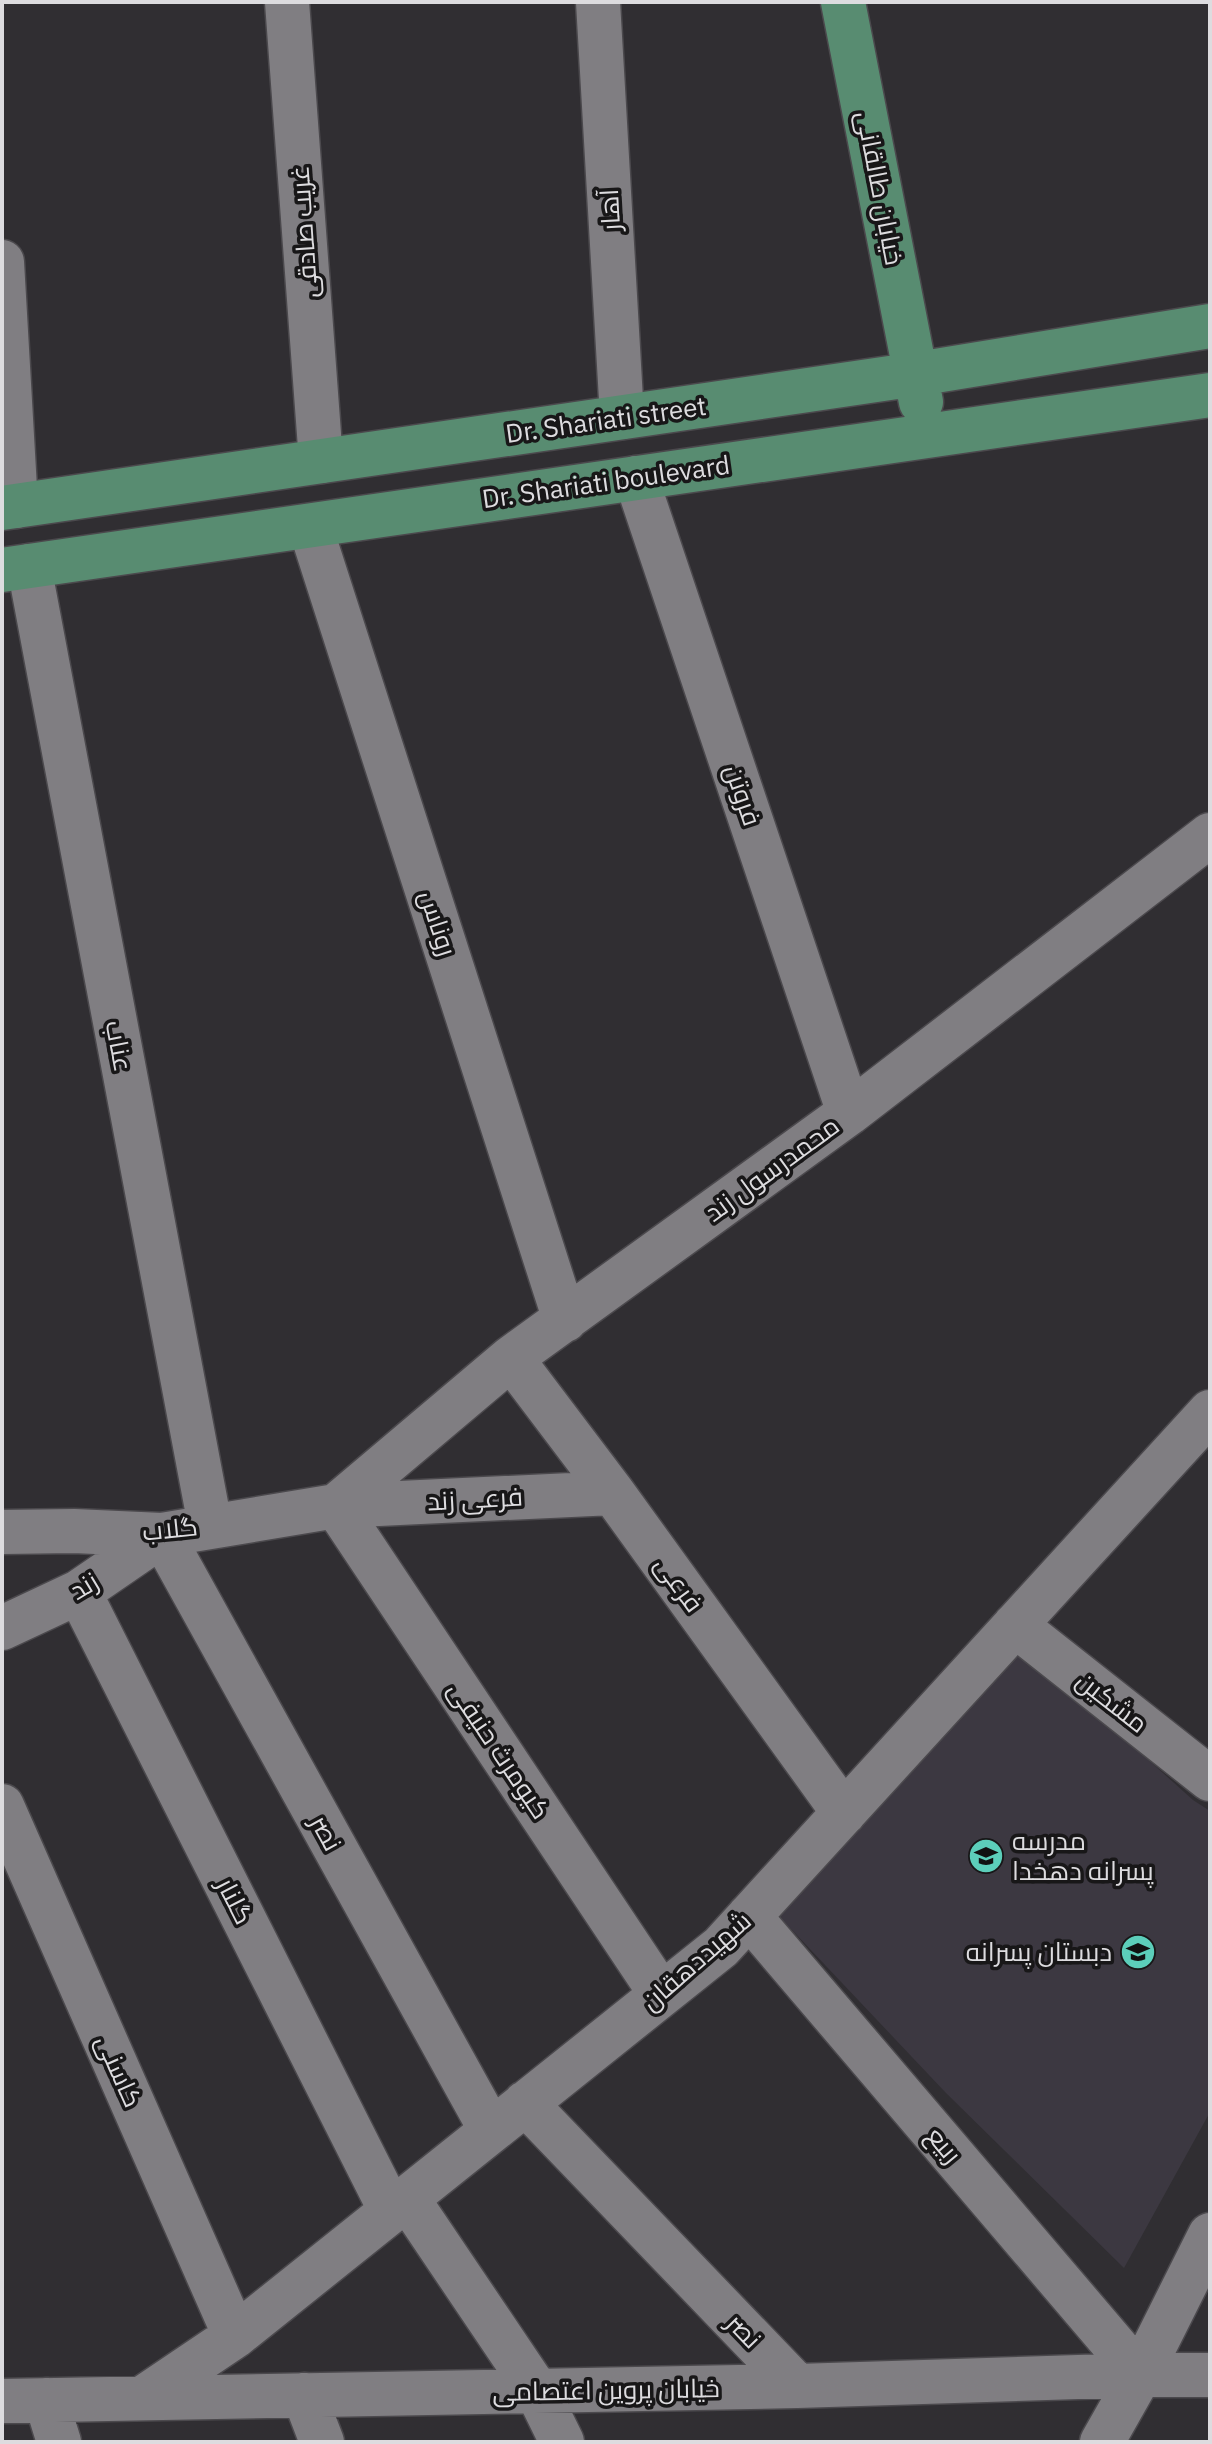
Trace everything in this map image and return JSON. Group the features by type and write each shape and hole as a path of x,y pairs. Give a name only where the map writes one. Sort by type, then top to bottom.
{"main road":[{"name":"خیابان طالقانی","path":"843,2 917,374 926,436"},
{"name":"Dr. Shariati street","path":"9,507 917,374 1210,326"},
{"name":"Dr. Shariati boulevard","path":"15,568 1210,395"}],"street":[{"name":"غریب صادقی","path":"287,2 321,461"},
{"name":"آهار","path":"598,2 622,417"},
{"path":"2,262 9,507"},
{"name":"فروتن","path":"636,478 849,1113"},
{"name":"روناس","path":"310,526 565,1320"},
{"name":"عناب","path":"15,568 210,1525"},
{"name":"محمدرسول زند","path":"336,1506 511,1358 1205,851"},
{"name":"فرعی","path":"511,1358 613,1493 844,1813"},
{"name":"شهیددهقان","path":"143,2398 235,2336 721,1947 1210,1412"},
{"name":"فرعی زند","path":"336,1506 613,1493"},
{"name":"گلاب","path":"2,1532 162,1535 336,1506"},
{"name":"کیومرث حنیفی","path":"336,1506 661,1994"},
{"name":"زند","path":"2,1628 79,1592 162,1535"},
{"name":"نصر","path":"162,1535 491,2130"},
{"name":"گلنار","path":"79,1592 399,2204 537,2391 562,2442"},
{"name":"مشکین","path":"1015,1625 1210,1779"},
{"name":"کاسنی","path":"2,1806 235,2336"},
{"name":"ربیع","path":"749,1916 1140,2375"},
{"name":"نصر","path":"525,2103 797,2386"},
{"path":"1102,2442 1140,2375 1210,2235"},
{"name":"خیابان پروین اعتصامی","path":"2,2401 1210,2375"},
{"path":"304,2395 322,2442"},
{"path":"46,2400 59,2442"}],"shaded area":[{"path":"1023,1647 1193,1800 1210,1811 1210,2112 1124,2268 946,2093 774,1911"}],"place":[{"name":"مدرسه پسرانه دهخدا","path":"986,1856"},
{"name":"دبستان پسرانه","path":"1138,1952"}]}
